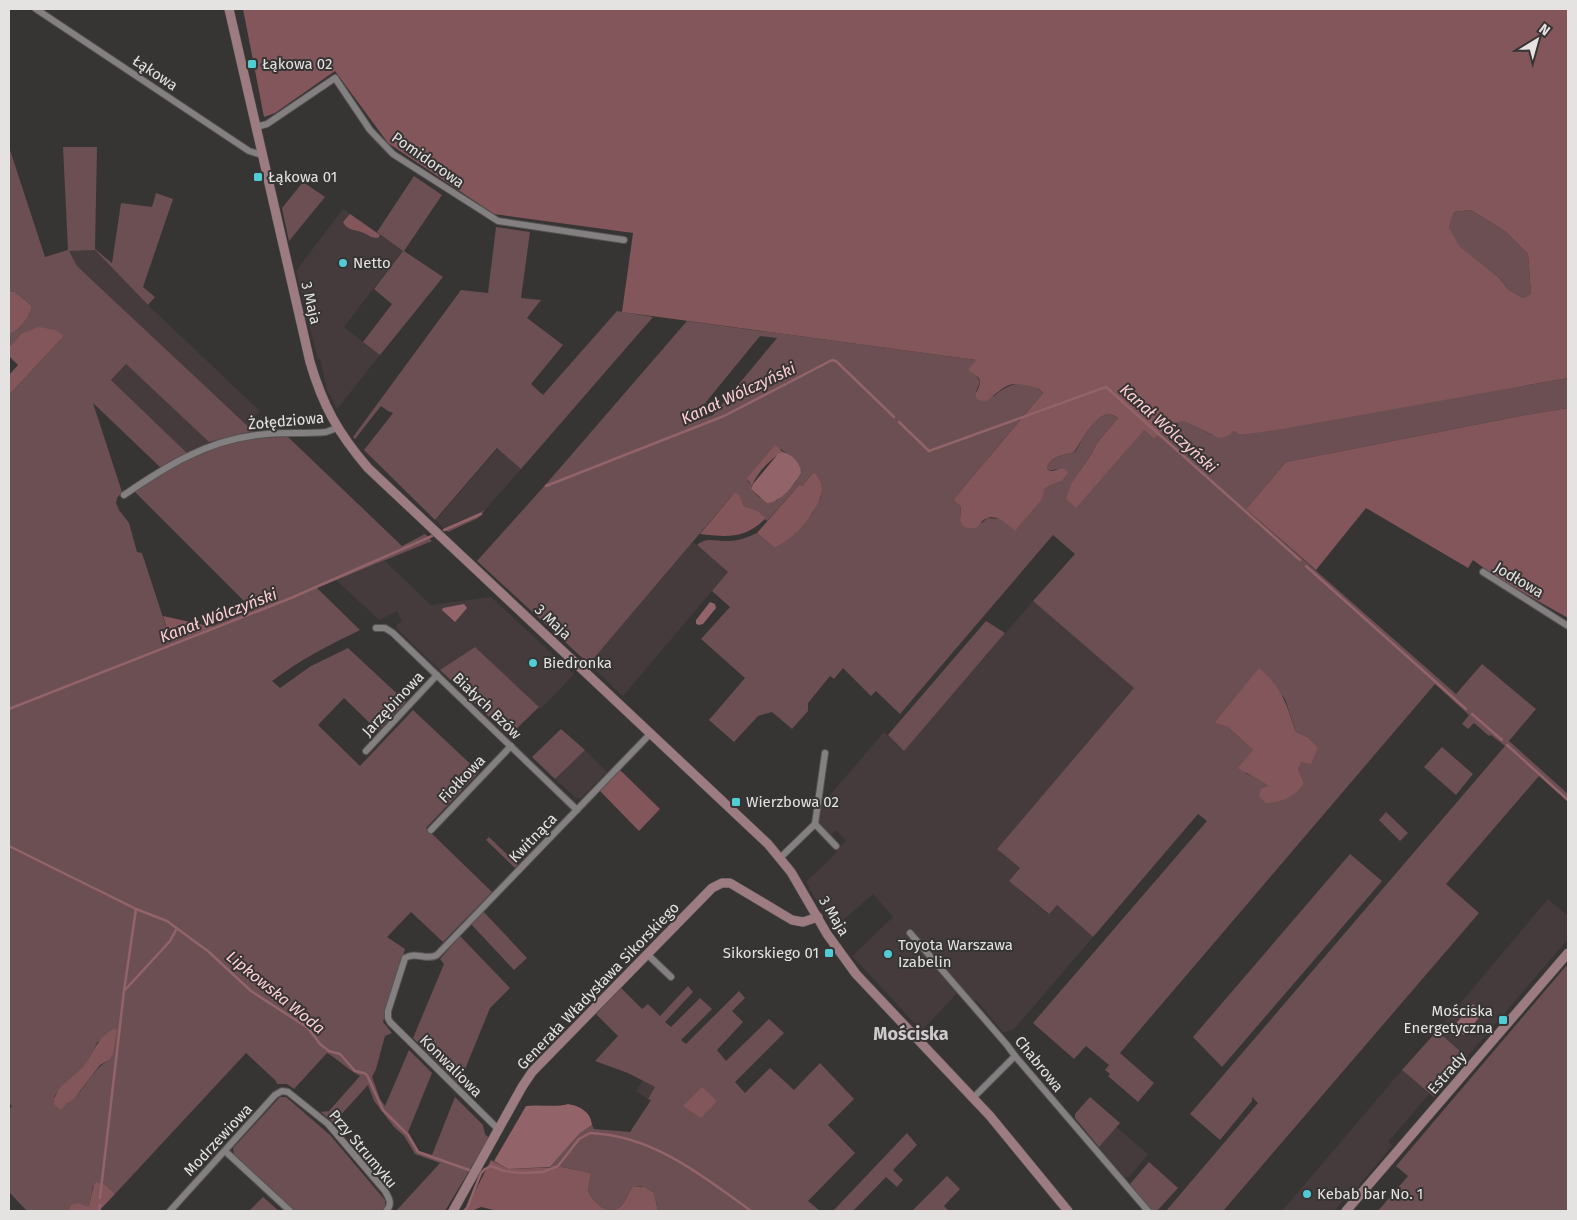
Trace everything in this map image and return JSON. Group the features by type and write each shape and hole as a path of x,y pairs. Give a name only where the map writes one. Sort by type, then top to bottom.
{"main road":[{"name":"3 Maja","path":"229,9 310,362 321,396 347,444 368,468 754,830 791,872 827,934 856,974 974,1097 1068,1211"},
{"name":"Generała Władysława Sikorskiego","path":"453,1211 522,1087 538,1066 712,888 722,883 734,885 792,920 803,922 818,917"},
{"name":"Estrady","path":"1346,1211 1568,953"}],"street":[{"name":"Łąkowa","path":"36,9 250,151 262,155"},
{"name":"Pomidorowa","path":"256,127 267,124 335,78 370,130 393,154 498,221 624,240"},
{"name":"Żołędziowa","path":"124,495 186,456 212,446 264,434 326,432 337,428"},
{"name":"Jodłowa","path":"1482,572 1568,626"},
{"name":"Białych Bzów","path":"376,628 385,628 393,633 577,810"},
{"name":"Jarzębinowa","path":"366,751 437,675"},
{"name":"Kwitnąca","path":"388,1018 405,958 410,955 431,958 438,955 651,733"},
{"name":"Fiołkowa","path":"431,830 511,746"},
{"path":"780,858 815,824 825,753"},
{"path":"815,824 836,846"},
{"name":"Chabrowa","path":"910,934 1148,1211"},
{"path":"648,954 672,977"},
{"name":"Konwaliowa","path":"388,1018 401,1034 499,1130"},
{"path":"974,1097 1015,1056"},
{"name":"Modrzewiowa","path":"170,1211 275,1095 282,1091 288,1092"},
{"name":"Przy Strumyku","path":"288,1092 328,1124 385,1191 390,1200 388,1209"},
{"path":"225,1151 290,1211"}],"shaded area":[{"path":"243,9 1568,9 1568,378 1282,429 1240,435 1233,431 1227,436 1219,438 1184,421 1171,425 1154,439 1144,430 1076,508 1066,499 1072,482 1097,443 1118,418 1104,415 1092,425 1074,452 1054,458 1051,461 1047,468 1049,471 1061,468 1068,472 1062,481 1044,490 1042,499 1015,531 1001,520 993,517 985,519 976,528 970,528 963,526 961,523 961,507 953,500 1043,393 1039,389 1015,384 1001,389 986,401 980,400 977,399 976,394 980,381 977,376 968,370 976,360 622,312 633,233 494,214 388,143 335,71 275,113 264,117","holes":["1471,210 1505,231 1528,254 1531,294 1523,298 1509,290 1498,277 1459,246 1449,227 1454,212"]},
{"path":"9,147 45,257 68,250 63,147 97,147 95,249 112,263 121,203 152,207 156,193 173,199 143,287 155,297 148,305 95,250 69,251 77,266 253,431 209,442 126,364 111,380 187,453 161,468 93,403 122,492 117,498 116,503 129,523 137,552 142,553 171,642 253,610 134,491 176,464 201,451 225,443 288,437 402,546 425,534 432,541 317,588 360,630 315,653 272,681 280,688 311,666 348,648 406,702 378,731 344,698 318,725 360,766 413,710 479,772 426,828 492,892 443,942 411,912 387,937 405,949 383,1022 392,1033 385,1036 372,1077 380,1099 385,1106 409,1050 432,1073 408,1132 419,1151 432,1155 455,1097 483,1125 485,1134 489,1138 445,1211 396,1211 440,1163 415,1154 404,1136 394,1127 374,1101 368,1085 338,1118 338,1127 321,1112 329,1111 360,1076 327,1053 294,1089 287,1084 277,1084 246,1053 115,1194 107,1186 93,1186 88,1207 71,1205 67,1211 27,1211 9,1192 9,1110 12,1106 9,1103 9,395 64,336 21,334 9,347 9,335 24,323 32,306 15,292 9,292","holes":["98,1041 109,1060 97,1070 78,1094 66,1104 54,1097 84,1066"]},
{"path":"414,176 442,195 404,251 443,277 380,355 363,342 392,304 374,289 403,251 377,232"},
{"path":"303,182 325,197 289,241 282,208"},
{"path":"343,209 403,250 344,327 380,355 337,409 327,390 320,358 318,360 296,271"},
{"path":"1471,210 1505,231 1528,254 1531,294 1523,298 1509,290 1498,277 1458,246 1449,227 1454,212"},
{"path":"350,214 380,235 378,238 347,227 343,222"},
{"path":"496,227 530,232 521,298 541,300 527,318 563,345 531,384 543,395 617,311 653,317 521,469 497,448 435,520 364,450 393,413 381,406 355,439 353,437 461,290 488,293"},
{"path":"68,250 95,250 148,305 260,411 247,425 77,266"},
{"path":"9,292 15,292 32,306 23,323 9,335"},
{"path":"687,321 976,360 976,375 980,382 976,392 994,396 1012,385 1025,383 1037,388 1043,393 953,500 961,507 960,516 982,523 987,518 1002,519 1015,530 1044,490 1062,481 1057,469 1049,471 1047,468 1051,461 1054,458 1075,452 1092,425 1104,416 1111,415 1118,418 1097,443 1072,482 1144,430 1154,439 1165,427 1178,421 1185,421 1212,435 1233,431 1240,435 1568,378 1568,408 1286,462 1246,509 1456,694 1482,664 1536,709 1509,741 1568,794 1568,802 1539,776 1446,884 1479,913 1223,1211 1166,1211 1258,1103 1252,1097 1252,1101 1220,1140 1190,1114 1505,746 1491,735 1489,736 1474,723 1468,729 1462,724 1469,715 1435,684 1120,1053 1154,1083 1138,1102 1108,1076 1110,1074 1105,1070 1109,1065 1086,1046 1074,1059 1033,1023 1207,821 1198,814 1093,937 1057,905 1049,914 1009,881 1020,868 997,849 1134,688 1033,601 1075,554 1053,535 900,714 876,691 871,696 843,668 834,679 830,676 808,703 808,711 792,729 772,712 758,716 734,742 709,720 745,678 701,639 730,607 712,591 728,572 697,545 708,540 736,540 757,533 775,548 794,535 812,514 821,497 822,488 814,472 802,486 800,484 767,521 758,511 744,506 735,492 589,664 477,561","holes":["760,336 777,338 713,415 688,424","781,449 799,464 801,473 795,483 776,501 759,497 751,489 752,486 748,481","1259,669 1285,699 1296,732 1307,737 1298,768 1304,783 1269,787 1260,779 1246,774 1253,750 1228,727 1214,723"]},
{"path":"39,327 55,330 64,336 9,395 9,375 18,365 9,356 9,347 21,334"},
{"path":"126,364 209,442 187,453 111,380"},
{"path":"1568,408 1568,618 1496,577 1473,560 1468,568 1366,508 1316,570 1246,509 1286,462"},
{"path":"775,445 783,452 765,466 752,486 747,478"},
{"path":"498,448 521,469 485,510 444,529 436,520"},
{"path":"783,452 796,460 800,466 801,473 791,488 782,496 777,500 767,503 751,489 778,454"},
{"path":"814,472 820,480 822,489 816,507 798,531 775,548 757,533 800,484 802,486"},
{"path":"735,492 739,495 744,506 758,511 765,519 758,526 735,535 700,534"},
{"path":"485,510 478,518 448,532 444,529"},
{"path":"693,542 728,572 623,696 589,664"},
{"path":"385,561 431,605 491,597 574,674 541,709 475,647 440,670 396,628 397,624 402,622 397,611 379,620 336,580"},
{"path":"1033,601 1134,688 997,849 1020,868 1009,881 1048,914 1057,905 1093,937 1016,1027 1011,1031 1003,1032 976,1000 973,1003 909,935 957,993 922,1031 852,956 893,917 873,894 833,929 806,882 846,841 836,830 831,836 818,821 820,809 884,732 904,751"},
{"path":"710,602 715,604 716,608 703,624 696,624 696,620"},
{"path":"464,604 467,608 455,622 442,610 443,608"},
{"path":"163,616 213,627 171,642"},
{"path":"986,621 1005,633 904,751 888,735"},
{"path":"475,647 539,707 509,736 440,670"},
{"path":"1259,668 1279,690 1296,732 1307,737 1318,748 1311,764 1301,762 1298,768 1304,783 1297,792 1288,798 1266,803 1259,796 1261,789 1268,786 1238,768 1253,750 1228,727 1214,723"},
{"path":"561,729 585,750 555,779 532,757"},
{"path":"1442,747 1473,774 1456,795 1424,767"},
{"path":"585,750 607,772 581,798 576,798 555,779"},
{"path":"620,770 660,809 639,831 600,791"},
{"path":"1386,812 1408,833 1400,841 1379,820"},
{"path":"489,837 518,865 515,868 486,840"},
{"path":"1350,854 1382,881 1222,1067 1193,1037"},
{"path":"1548,899 1568,916 1568,939 1467,1057 1437,1031"},
{"path":"482,910 527,958 514,970 470,923"},
{"path":"460,936 510,988 490,1008 459,1084 413,1038 444,964 440,959"},
{"path":"1566,966 1568,968 1568,1211 1378,1211 1408,1176 1396,1166"},
{"path":"688,986 693,992 665,1022 671,1027 700,998 712,1009 681,1040 686,1044 739,991 745,998 732,1011 743,1022 717,1050 726,1061 769,1019 784,1033 735,1082 745,1093 770,1068 794,1090 820,1063 854,1099 828,1125 855,1153 808,1201 820,1211 658,1211 654,1193 641,1186 633,1186 622,1205 615,1210 611,1210 597,1204 588,1191 591,1173 562,1167 550,1167 580,1133 592,1125 594,1129 630,1132 651,1100 648,1099 655,1087 628,1073 595,1061 618,1036 596,1014 621,988 642,1009 648,1004 660,1016"},
{"path":"1473,1004 1483,1013 1464,1035 1453,1027"},
{"path":"114,1029 117,1030 113,1054 109,1060 100,1065 73,1100 61,1110 54,1104 60,1088 82,1068 99,1041"},
{"path":"1437,1031 1467,1057 1434,1097 1402,1070"},
{"path":"1402,1070 1430,1093 1388,1142 1392,1146 1348,1198 1346,1197 1334,1211 1282,1211"},
{"path":"643,1080 655,1087 648,1099 636,1091"},
{"path":"702,1087 717,1101 701,1118 683,1106"},
{"path":"280,1097 286,1097 330,1135 385,1200 385,1207 380,1211 295,1211 234,1155 233,1148"},
{"path":"1090,1097 1120,1123 1099,1147 1075,1118 1075,1114"},
{"path":"568,1104 584,1110 590,1117 592,1125 580,1133 550,1167 508,1169 494,1161 526,1106 558,1106"},
{"path":"1116,1127 1148,1154 1129,1177 1124,1177 1099,1147"},
{"path":"907,1133 917,1145 893,1170 903,1180 897,1187 886,1177 853,1211 833,1211"},
{"path":"491,1160 508,1169 562,1167 591,1173 588,1191 597,1204 611,1210 615,1210 622,1205 633,1186 644,1187 654,1193 658,1211 498,1211 481,1207 472,1211 465,1211"},
{"path":"1149,1162 1178,1188 1157,1211 1152,1211 1130,1184"},
{"path":"947,1176 960,1189 944,1206 949,1211 912,1211"},
{"path":"96,1182 107,1186 115,1194 99,1211 67,1211 71,1205 78,1203 88,1207"},
{"path":"263,1197 279,1211 249,1211"}],"waterway":[{"name":"Kanał Wólczyński","path":"546,486 724,416 832,360 836,361 894,417"},
{"name":"Kanał Wólczyński","path":"899,422 929,451 1106,387 1300,560"},
{"name":"Kanał Wólczyński","path":"444,530 481,514"},
{"name":"Kanał Wólczyński","path":"9,709 291,598 432,536"},
{"name":"Kanał Wólczyński","path":"1306,566 1466,709"},
{"name":"Kanał Wólczyński","path":"1472,714 1502,740"},
{"name":"Kanał Wólczyński","path":"1507,745 1568,800"},
{"name":"Lipkowska Woda","path":"9,846 136,909 167,921 209,952 251,991 308,1028 320,1044 329,1051 340,1054 355,1071 367,1075 383,1110 408,1135 418,1152 472,1171"},
{"path":"100,1198 124,991 136,909"},
{"path":"125,990 170,941 177,928"},
{"name":"Lipkowska Woda","path":"464,1211 467,1208 481,1173 485,1169 491,1166 504,1171 521,1173 543,1172 558,1166 579,1139 590,1133 613,1135 656,1149 695,1171 751,1211"},
{"path":"99,1211 100,1205"}],"place":[{"name":"Łąkowa 02","path":"252,64"},
{"name":"Łąkowa 01","path":"258,177"},
{"name":"Netto","path":"343,263"},
{"name":"Biedronka","path":"533,663"},
{"name":"Wierzbowa 02","path":"736,802"},
{"name":"Sikorskiego 01","path":"829,953"},
{"name":"Toyota Warszawa Izabelin","path":"888,954"},
{"name":"Mościska Energetyczna","path":"1503,1020"},
{"name":"Kebab bar No. 1","path":"1307,1194"}],"district":[{"name":"Mościska","path":"911,1034"}]}
